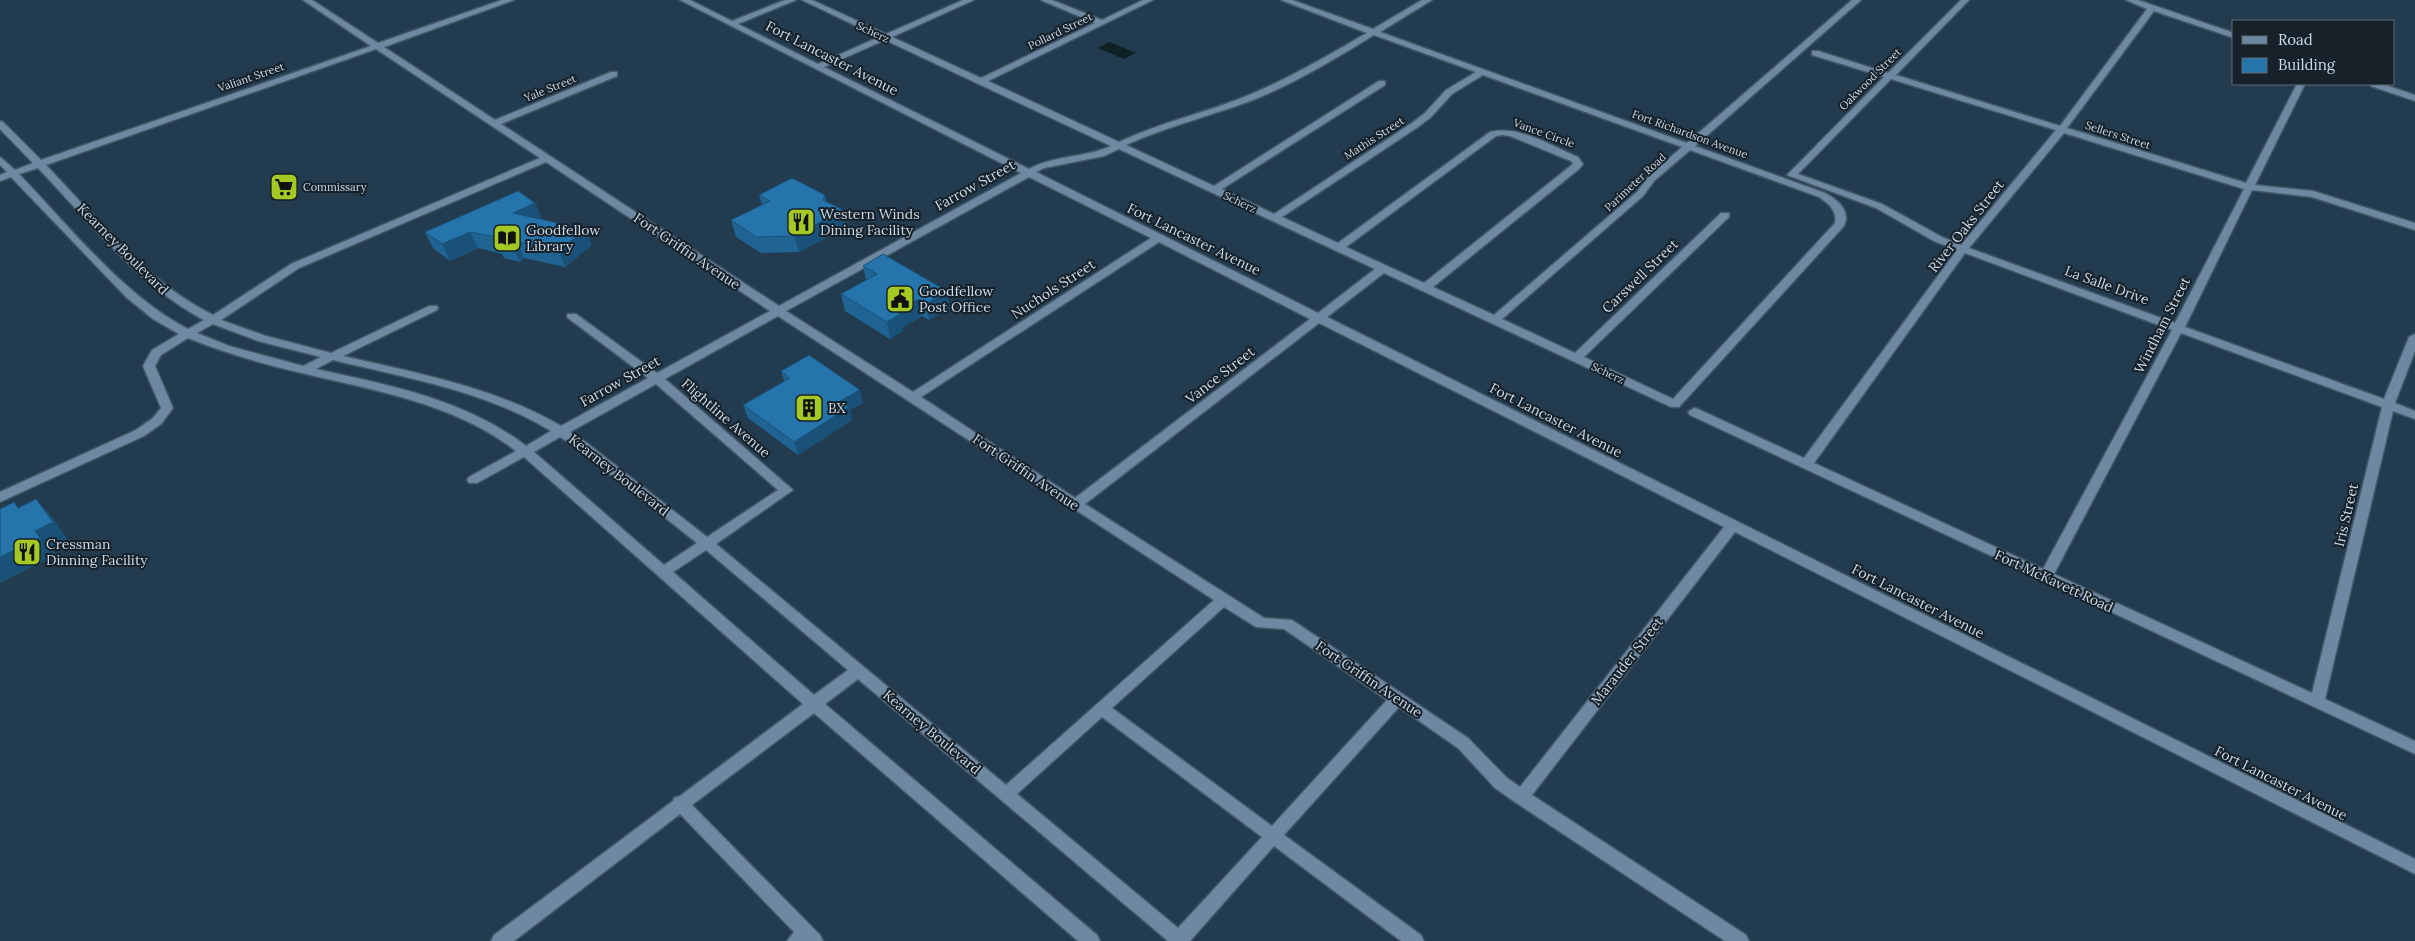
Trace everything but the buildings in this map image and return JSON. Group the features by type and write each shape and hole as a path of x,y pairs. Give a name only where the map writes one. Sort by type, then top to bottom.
{"street":[{"name":"Fort Griffin Avenue","path":"307,0 778,311 1223,600 1261,624 1287,624 1463,743 1501,783 1521,797 1740,941"},
{"name":"Valiant Street","path":"0,178 510,0"},
{"name":"Fort Lancaster Avenue","path":"684,0 2415,867"},
{"path":"731,24 792,0"},
{"name":"Scherz","path":"806,0 1675,404"},
{"path":"817,67 970,0"},
{"path":"1045,0 1102,23"},
{"name":"Pollard Street","path":"980,82 1148,0"},
{"name":"Fort Richardson Avenue","path":"1285,0 1822,196 1836,205 1841,218 1835,230 1675,404"},
{"name":"Farrow Street","path":"473,480 1028,173 1049,164 1093,157 1147,132 1206,114 1266,91 1317,66 1428,0"},
{"name":"Parimeter Road","path":"1495,320 1640,194 1651,179 1857,0"},
{"name":"Oakwood Street","path":"1792,175 1965,0"},
{"path":"2130,0 2232,35"},
{"name":"River Oaks Street","path":"1806,464 1963,249 2062,129 2152,8"},
{"name":"Sellers Street","path":"1815,53 2248,187 2314,194 2396,219 2415,227"},
{"name":"Mathis Street","path":"1274,218 1414,125 1428,115 1448,92 1482,72"},
{"name":"Yale Street","path":"495,123 614,74"},
{"path":"1214,190 1382,83"},
{"name":"Windham Street","path":"2045,576 2179,327 2299,85"},
{"path":"2377,85 2415,98"},
{"name":"Kearney Boulevard","path":"0,124 163,290 213,320 279,344 422,377 482,395 561,431 596,454 859,670 1179,940"},
{"name":"Vance Circle","path":"1338,248 1493,134 1502,132 1512,133 1575,159 1578,164 1576,167 1425,288"},
{"path":"0,497 140,433 157,421 167,408 149,366 151,359 166,346 213,320 295,266 548,158"},
{"name":"Kearney Boulevard","path":"0,160 137,303 164,321 188,334 231,351 416,398 455,411 494,430 525,451 814,704 1091,941"},
{"name":"La Salle Drive","path":"1792,175 1879,206 1938,239 1963,249 2415,415"},
{"name":"Carswell Street","path":"1576,358 1725,215"},
{"name":"Nuchols Street","path":"913,397 1159,238"},
{"name":"Vance Street","path":"1075,505 1383,268"},
{"path":"304,370 433,308"},
{"name":"Flightline Avenue","path":"572,316 656,378 787,490 706,543"},
{"name":"Iris Street","path":"2317,703 2388,405 2415,337"},
{"name":"Fort McKavett Road","path":"1694,412 2415,748"},
{"name":"Marauder Street","path":"1521,797 1733,525"},
{"path":"663,572 706,543"},
{"path":"1006,794 1223,600"},
{"path":"500,941 859,670"},
{"path":"1179,940 1398,698"},
{"path":"1101,708 1415,941"},
{"path":"680,804 805,938"}],"shaded area":[{"path":"1109,42 1136,53 1124,59 1098,48"}],"place":[{"name":"Commissary","path":"284,187"},
{"name":"Western Winds Dining Facility","path":"801,222"},
{"name":"Goodfellow Library","path":"507,238"},
{"name":"Goodfellow Post Office","path":"900,299"},
{"name":"BX","path":"809,408"},
{"name":"Cressman Dinning Facility","path":"27,552"}]}
